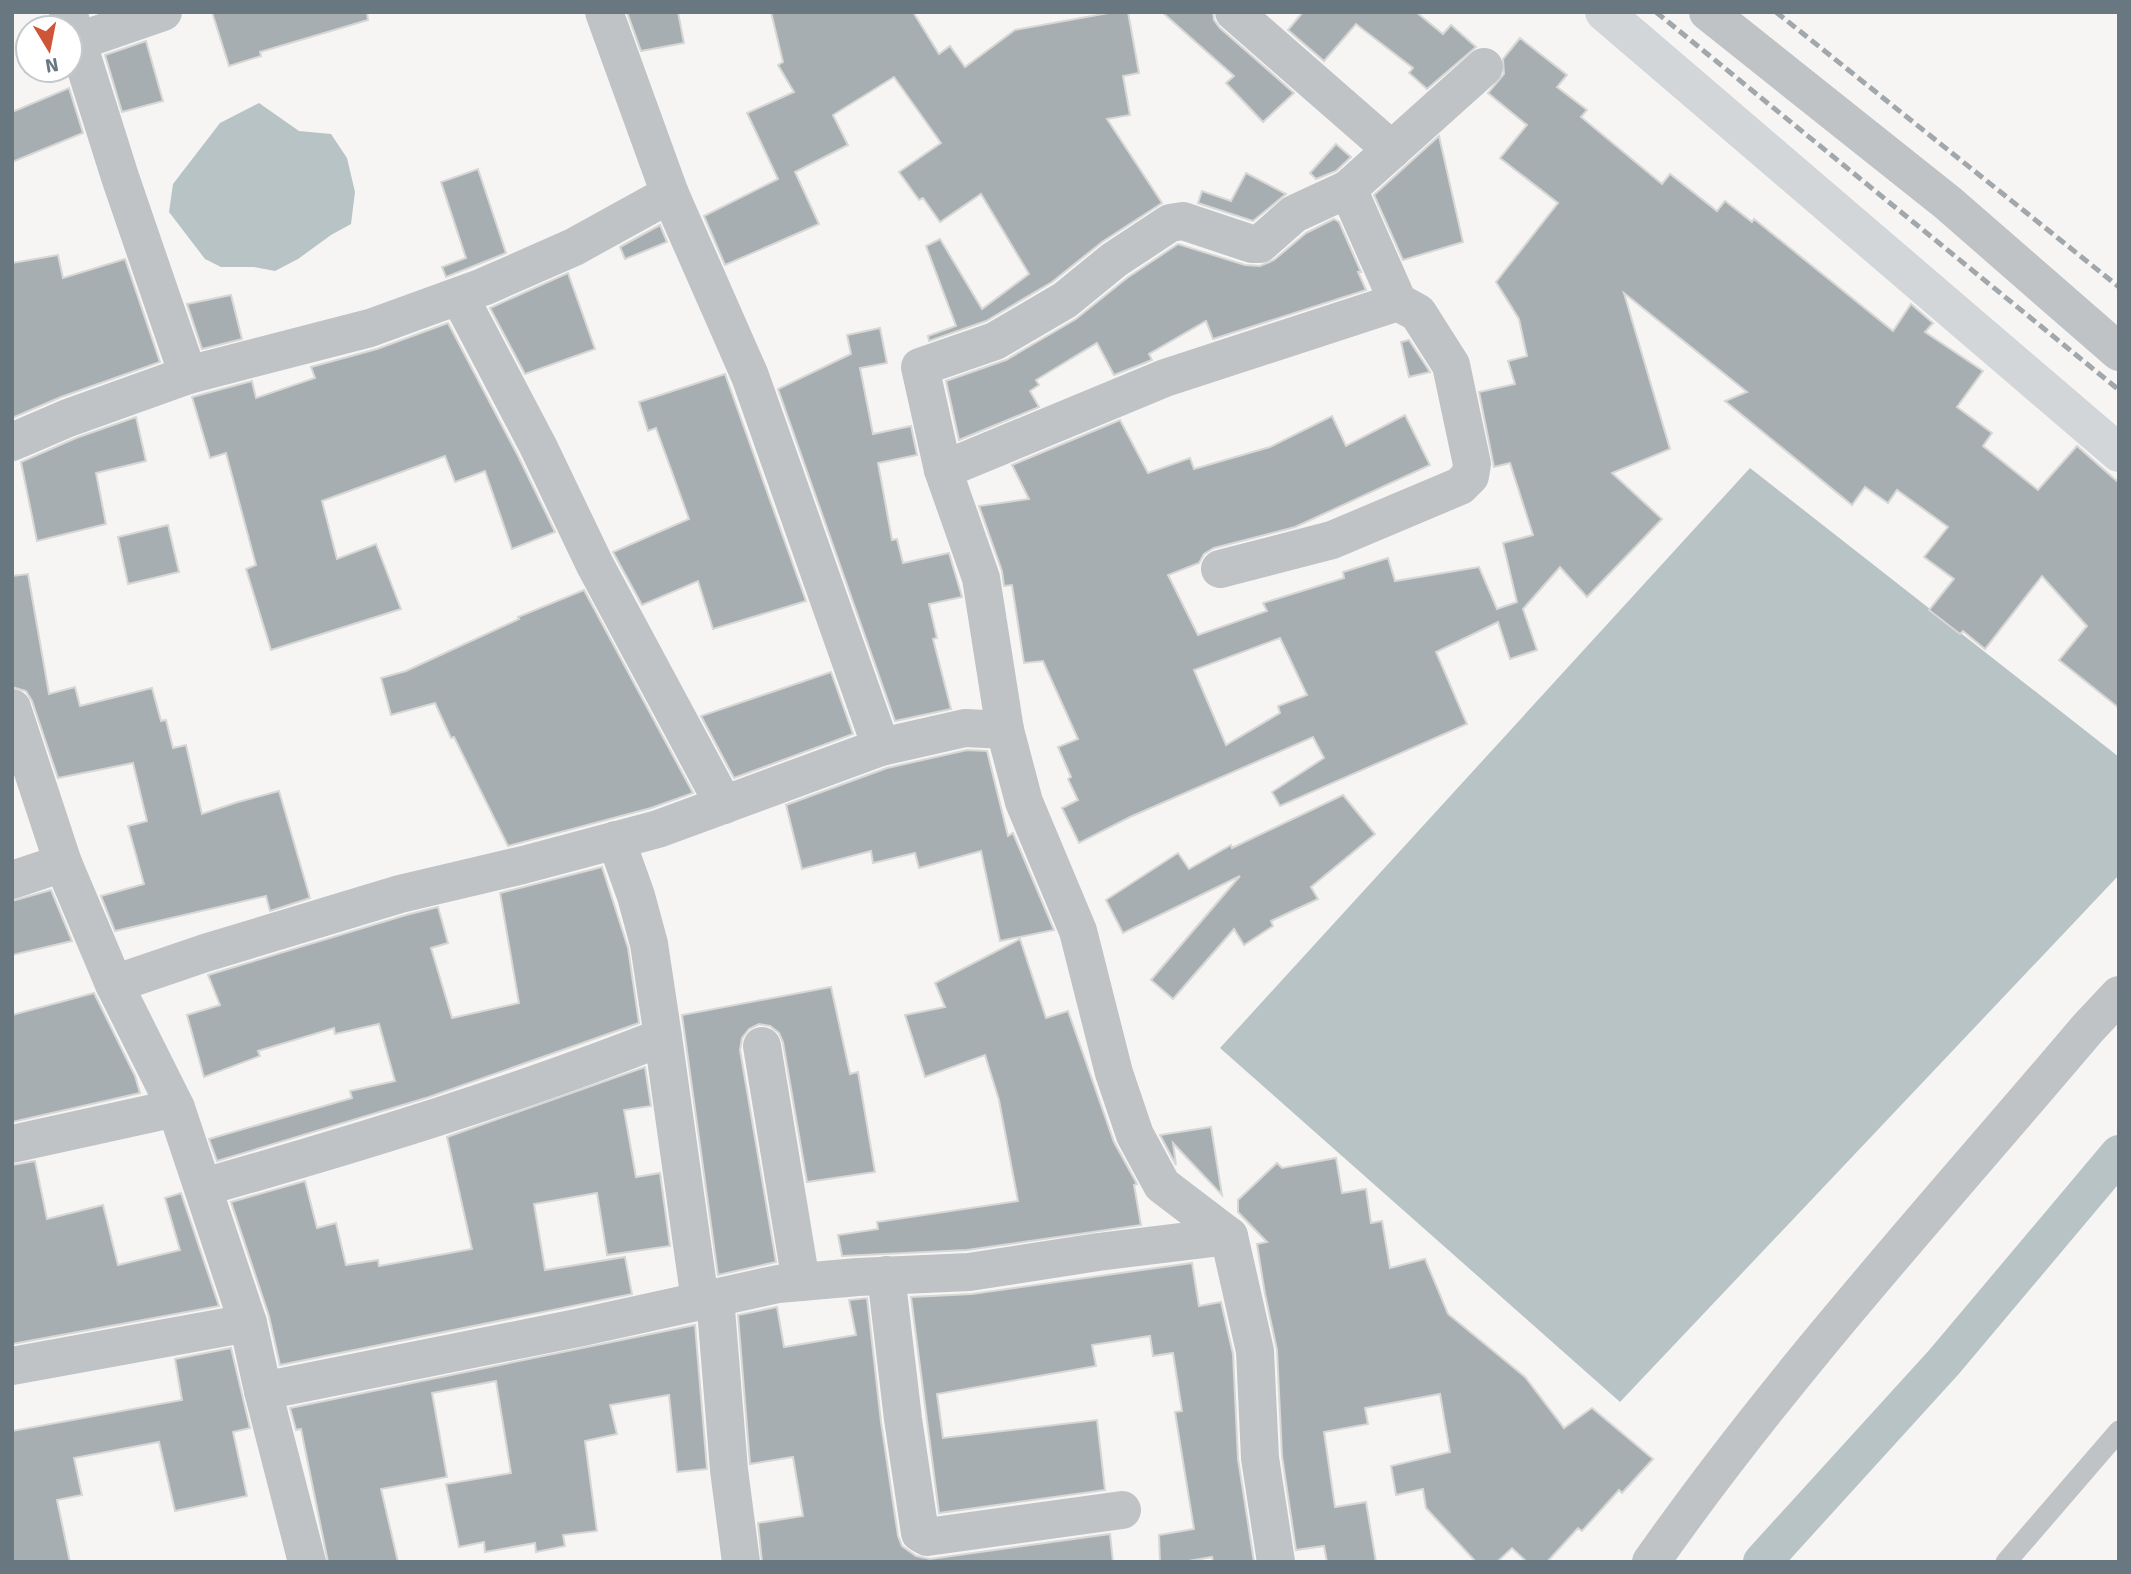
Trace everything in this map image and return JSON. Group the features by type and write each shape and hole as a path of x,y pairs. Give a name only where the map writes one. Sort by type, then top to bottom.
{"street":[{"path":"84,25 163,12"},
{"path":"604,12 670,194 750,376 881,747"},
{"path":"1234,12 1392,150"},
{"path":"1604,12 2119,453"},
{"path":"1708,12 1948,204 2119,352"},
{"path":"84,63 188,375"},
{"path":"1276,1562 1260,1458 1255,1351 1229,1236 1162,1185 1135,1135 1114,1073 1078,931 1024,802 1005,730 981,578 943,470 920,371 923,365 995,341 1065,300 1114,260 1170,223 1183,221 1252,244 1260,244 1294,214 1348,189 1485,67"},
{"path":"1220,569 1332,540 1460,486 1470,476 1472,464 1451,365 1418,313 1398,302 1348,189"},
{"path":"12,442 68,418 188,375 370,328 459,296 575,247 670,194"},
{"path":"459,296 538,446 595,565 724,805"},
{"path":"943,470 1165,378 1398,302"},
{"path":"12,708 63,863 114,984 176,1108 204,1186 248,1323 307,1562"},
{"path":"114,984 205,953 400,894 658,829 881,747 965,728 1005,730"},
{"path":"616,840 636,896 649,944 708,1299 741,1562"},
{"path":"12,880 63,863"},
{"path":"1651,1562 1688,1509 1821,1342 2119,995"},
{"path":"204,1186 404,1128 589,1066 663,1037"},
{"path":"762,1046 801,1282"},
{"path":"12,1144 176,1108"},
{"path":"263,1391 778,1284 886,1275 969,1272 1098,1252 1229,1236"},
{"path":"886,1275 920,1533 927,1536 1122,1510"},
{"path":"12,1366 248,1323"}],"lane":[{"path":"2006,1562 2119,1431"}],"shaded area":[{"path":"259,103 299,131 331,134 347,158 355,192 351,224 275,271 254,267 221,267 205,259 169,212 173,184 220,123"},
{"path":"1750,468 2119,757 2119,875 1620,1402 1220,1048"}],"building":[{"path":"212,12 367,12 368,20 260,52 261,56 229,66"},
{"path":"627,12 678,12 684,43 641,51"},
{"path":"771,12 913,12 939,54 950,46 965,67 1015,30 1114,12 1128,12 1139,73 1123,76 1130,115 1107,119 1162,203 1102,242 1052,282 986,321 929,341 928,336 956,326 926,246 940,239 982,309 1029,274 981,194 940,222 923,198 919,200 899,172 941,143 894,77 833,115 848,145 795,172 819,224 725,265 704,216 778,179 747,113 794,92 778,65 783,62"},
{"path":"1162,12 1213,12 1214,20 1220,28 1294,93 1263,122 1226,83 1234,76"},
{"path":"1303,12 1416,12 1443,34 1451,25 1476,47 1427,89 1409,73 1413,68 1356,24 1324,61 1288,30"},
{"path":"1520,38 1567,75 1557,87 1587,110 1581,117 1662,184 1670,174 1717,211 1725,201 1752,222 1754,219 1893,331 1911,304 1933,323 1925,332 1983,371 1957,407 1992,433 1983,446 2038,490 2077,446 2119,483 2119,708 2059,660 2087,626 2042,576 1985,649 1963,631 1960,634 1929,610 1954,579 1924,557 1948,527 1897,490 1888,503 1865,487 1852,505 1725,401 1747,392 1624,293 1670,449 1612,473 1662,519 1587,597 1560,567 1523,609 1537,650 1510,659 1498,622 1436,652 1467,724 1280,806 1272,792 1324,758 1313,737 1130,817 1079,843 1062,808 1078,800 1058,747 1078,739 1043,661 1024,663 1012,585 1004,586 1002,571 979,506 1029,499 1012,465 1120,420 1148,473 1190,458 1194,469 1270,447 1332,416 1346,446 1405,415 1430,465 1295,527 1214,548 1204,554 1199,563 1168,575 1198,635 1267,611 1263,603 1344,578 1343,572 1388,558 1395,581 1479,567 1497,609 1517,602 1503,543 1533,535 1510,463 1494,467 1479,392 1515,384 1508,361 1527,356 1519,319 1496,282 1558,203 1500,158 1527,125 1488,93 1504,74 1503,59","holes":["1280,638 1307,695 1278,706 1280,713 1226,745 1194,670"]},
{"path":"146,41 163,101 122,112 105,55"},
{"path":"69,88 83,133 12,162 12,112"},
{"path":"1439,136 1463,242 1403,260 1374,195"},
{"path":"1336,144 1351,157 1336,171 1316,179 1310,173"},
{"path":"478,169 506,253 446,277 442,267 466,258 441,182"},
{"path":"1246,173 1286,194 1253,221 1198,203 1202,191 1231,201"},
{"path":"1334,219 1339,222 1366,290 1213,339 1206,321 1149,354 1152,360 1114,375 1097,343 1036,380 1039,385 1030,391 1039,407 959,440 946,381 1006,360 1076,319 1127,278 1178,244 1245,265 1260,266 1274,260 1306,233"},
{"path":"660,225 667,242 625,259 620,247"},
{"path":"58,255 63,278 125,259 160,362 61,397 12,418 12,263"},
{"path":"568,273 595,349 525,374 490,308"},
{"path":"231,295 242,339 202,349 187,304"},
{"path":"448,323 555,532 512,549 485,471 455,482 445,456 322,501 337,559 376,544 401,609 271,650 246,569 256,565 226,453 210,458 192,397 252,381 256,398 315,378 311,367 377,349"},
{"path":"880,328 887,363 860,368 873,434 911,426 917,455 878,463 892,540 897,539 903,563 949,553 962,597 929,604 937,638 933,639 951,709 895,721 778,389 851,354 847,335"},
{"path":"1409,340 1430,372 1409,377 1401,342"},
{"path":"725,374 806,601 713,629 698,581 642,605 613,552 689,519 656,428 648,431 639,402"},
{"path":"136,417 146,461 96,473 106,524 37,541 21,462 76,438"},
{"path":"168,525 179,572 128,584 118,537"},
{"path":"28,574 49,694 75,687 80,706 152,688 161,721 166,720 173,748 186,745 202,814 279,791 310,898 270,911 266,896 115,931 101,896 144,884 128,826 147,821 133,763 58,778 32,701 26,691 12,687 12,576"},
{"path":"584,590 693,793 651,808 508,846 435,703 391,715 381,678 406,671 519,619 518,617"},
{"path":"831,672 853,734 734,778 701,716"},
{"path":"967,750 987,751 1008,836 1013,833 1054,930 1000,941 981,851 919,868 915,853 873,863 871,851 802,869 786,805 887,768"},
{"path":"1343,795 1375,834 1311,887 1318,899 1271,921 1273,926 1244,945 1234,929 1173,999 1151,980 1240,876 1123,933 1106,900 1178,853 1189,869 1231,845 1232,848"},
{"path":"602,867 628,948 639,1023 429,1097 217,1161 209,1139 352,1098 350,1091 395,1081 379,1024 335,1034 334,1028 258,1051 260,1056 204,1077 187,1015 220,1005 208,975 438,907 448,943 431,948 452,1018 519,1003 500,893"},
{"path":"51,890 72,941 12,955 12,901"},
{"path":"1020,939 1046,1018 1068,1011 1114,1142 1137,1184 1134,1185 1141,1225 967,1250 842,1256 838,1235 878,1229 877,1222 1018,1201 999,1100 985,1055 925,1077 905,1015 945,1007 935,983"},
{"path":"831,987 850,1074 858,1072 875,1172 807,1182 783,1042 779,1033 770,1026 759,1024 749,1029 742,1038 740,1050 776,1262 718,1275 682,1015"},
{"path":"94,993 135,1076 140,1093 12,1122 12,1015"},
{"path":"645,1067 651,1106 624,1110 636,1177 660,1173 670,1246 607,1255 597,1193 534,1204 545,1270 625,1257 632,1294 280,1365 269,1316 231,1202 305,1181 317,1228 336,1223 346,1265 378,1260 379,1266 472,1249 447,1137"},
{"path":"1211,1127 1222,1195 1173,1143 1176,1165 1160,1135"},
{"path":"1336,1158 1342,1193 1366,1189 1371,1223 1382,1221 1390,1268 1425,1259 1448,1314 1525,1377 1564,1428 1592,1408 1653,1459 1622,1493 1619,1490 1582,1531 1578,1528 1547,1562 1527,1562 1512,1548 1497,1562 1476,1562 1426,1508 1423,1489 1396,1495 1391,1466 1450,1452 1440,1394 1365,1408 1368,1424 1324,1432 1335,1507 1366,1502 1376,1562 1327,1562 1324,1546 1296,1550 1282,1456 1277,1350 1257,1244 1267,1242 1238,1212 1238,1200 1277,1163 1282,1168"},
{"path":"35,1161 47,1219 103,1205 118,1265 180,1250 165,1198 181,1193 219,1306 12,1344 12,1165"},
{"path":"1192,1263 1199,1306 1221,1302 1233,1354 1238,1459 1254,1562 1213,1562 1212,1557 1183,1562 1160,1562 1159,1535 1194,1529 1175,1412 1182,1411 1173,1353 1153,1356 1150,1336 1092,1345 1096,1366 937,1394 943,1438 1097,1420 1105,1490 939,1513 911,1297 972,1294"},
{"path":"867,1298 881,1422 898,1536 902,1546 916,1556 930,1559 1110,1534 1113,1562 762,1562 758,1523 803,1516 793,1457 750,1464 738,1315 777,1307 784,1347 856,1335 849,1300"},
{"path":"695,1325 707,1469 677,1472 669,1395 610,1405 617,1434 585,1441 597,1531 563,1535 565,1546 536,1552 535,1543 485,1552 484,1542 459,1547 446,1484 511,1473 496,1381 432,1393 447,1477 381,1489 398,1562 328,1562 301,1429 296,1430 290,1408"},
{"path":"231,1348 250,1428 233,1432 247,1496 175,1511 159,1442 74,1458 82,1495 57,1500 70,1562 12,1562 12,1431 182,1400 175,1359"}],"waterway":[{"path":"1762,1562 1944,1362 2119,1154"}],"railway":[{"path":"1656,12 2119,390"},
{"path":"1776,12 2119,287"}]}
